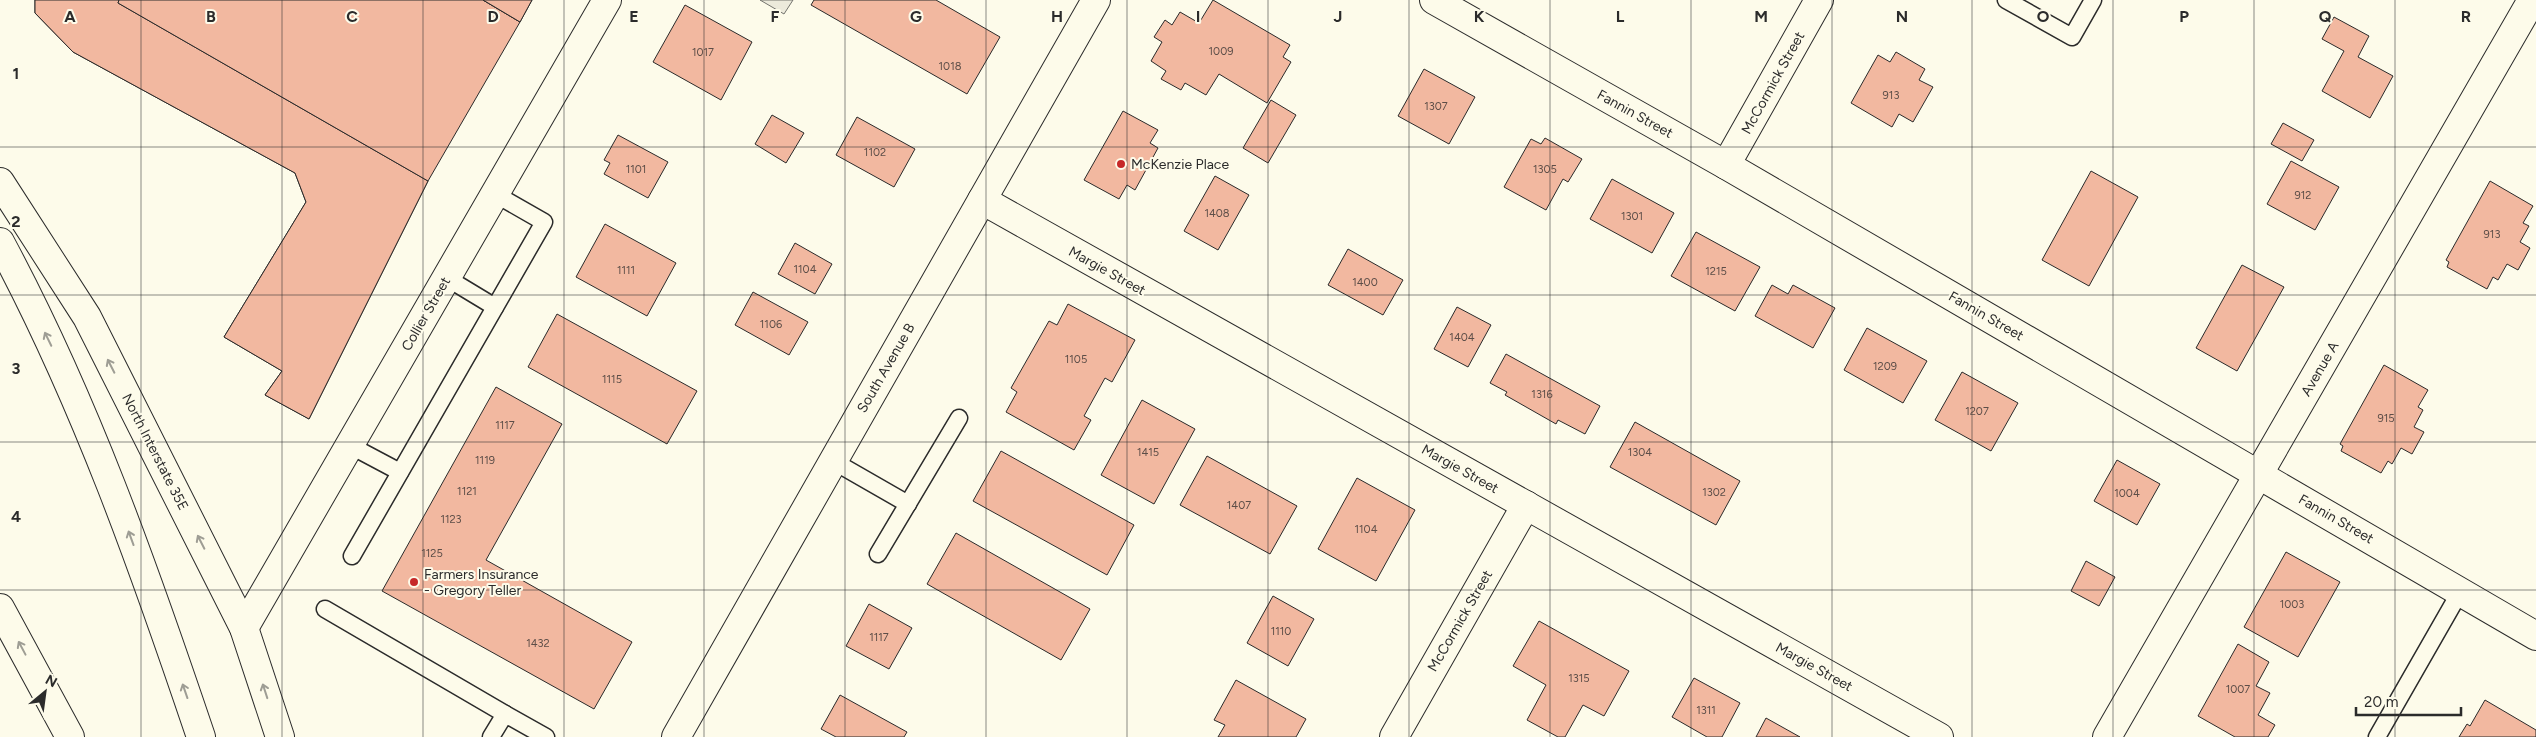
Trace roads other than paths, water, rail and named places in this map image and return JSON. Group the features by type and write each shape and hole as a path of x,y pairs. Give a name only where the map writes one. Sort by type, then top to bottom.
{"main road":[{"name":"Collier Street","path":"244,628 351,446 607,0"},
{"name":"South Avenue B","path":"676,737 1096,0"},
{"name":"Fannin Street","path":"1434,0 1726,165 2536,636"},
{"name":"McCormick Street","path":"1726,165 1819,0"},
{"name":"Avenue A","path":"2107,737 2532,0"},
{"name":"North Interstate 35E","path":"0,182 87,317 244,628 280,737"},
{"name":"Margie Street","path":"982,200 1939,737"},
{"path":"0,242 66,376 109,477 157,606 201,737"},
{"name":"McCormick Street","path":"1394,737 1526,505"},
{"path":"0,608 70,737"}],"lane":[{"path":"2006,0 2072,37 2093,0"},
{"path":"352,556 544,222 495,194"},
{"path":"447,278 495,308"},
{"path":"878,554 959,418"},
{"path":"351,446 400,472"},
{"path":"833,461 908,504"},
{"path":"2377,737 2460,592"},
{"path":"325,609 546,737"},
{"path":"491,737 505,714"}],"place":[{"name":"McKenzie Place","path":"1121,164"},
{"name":"Farmers Insurance - Gregory Teller","path":"414,582"}]}
